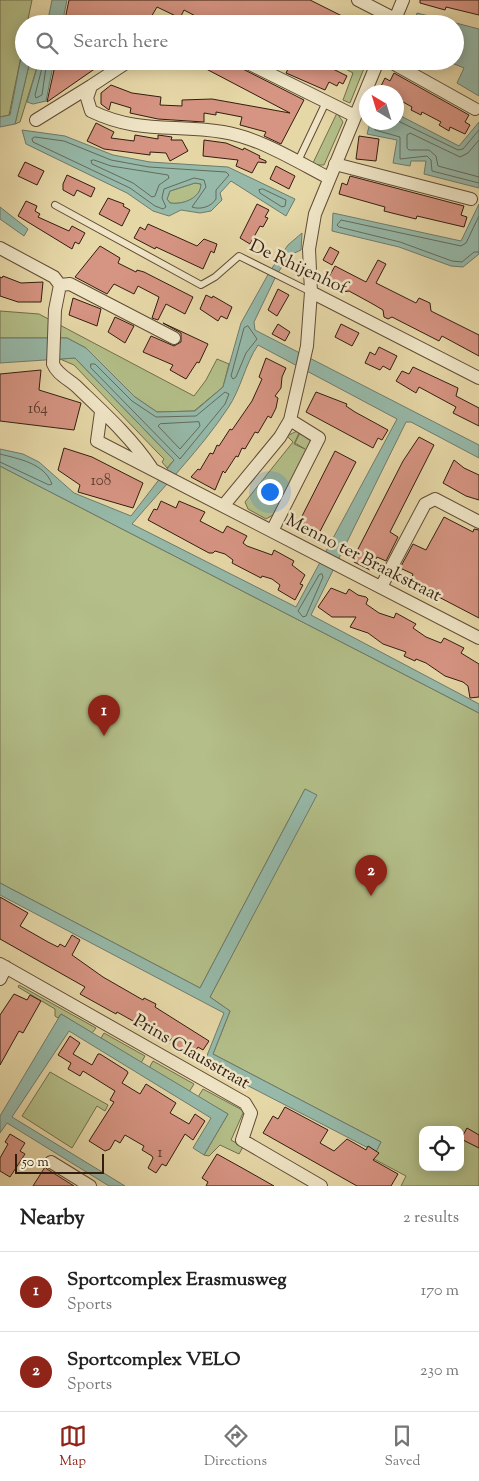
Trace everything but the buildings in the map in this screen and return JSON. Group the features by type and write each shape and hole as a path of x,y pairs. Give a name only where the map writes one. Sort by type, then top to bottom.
{"street":[{"path":"358,0 383,15"},
{"path":"397,15 403,0"},
{"path":"36,120 115,70"},
{"path":"262,70 355,116"},
{"path":"224,506 280,437 290,420 307,346 311,292 308,268 310,234 320,199 374,70"},
{"path":"405,70 475,109"},
{"path":"90,86 87,98 91,110"},
{"path":"67,101 116,122 144,127 226,132 251,140 298,161 329,178"},
{"path":"335,164 471,199"},
{"path":"0,248 54,277 60,285 70,284 174,338"},
{"name":"Menno ter Braakstraat","path":"60,285 55,310 53,364 55,369 74,384 140,450 155,470"},
{"name":"De Rhijenhof","path":"311,292 479,378"},
{"name":"Menno ter Braakstraat","path":"101,412 97,441 478,636"},
{"path":"272,531 319,438 290,420"},
{"path":"380,587 425,504 435,500 479,522"},
{"name":"Prins Clausstraat","path":"2,970 245,1102 251,1113 242,1140 321,1186"},
{"path":"51,1162 90,1186"}],"lane":[{"path":"298,161 326,102"},
{"name":"De Rhijenhof","path":"55,205 201,285 215,277 239,256 311,292"}],"green space":[{"path":"0,0 32,0 29,15 15,15 15,70 18,70 9,115 0,117"},
{"path":"28,70 36,70 20,122 15,124"},
{"path":"348,70 363,70 350,103 343,100 353,73"},
{"path":"337,113 343,122 324,165 312,165"},
{"path":"195,183 201,184 200,189 198,194 190,200 170,203 167,199 170,191"},
{"path":"0,311 39,314 194,396 206,380 217,359 229,364 223,387 194,411 157,412 135,397 86,348 67,338 0,338"},
{"path":"75,358 174,460 167,468 162,462 164,459 74,365 60,359"},
{"path":"297,431 299,433 294,444 305,449 295,443 300,433 312,442 273,515 266,519 248,509 245,502 293,442 287,436"},
{"path":"0,466 479,713 479,1186 401,1186 406,1176 372,1158 381,1142 213,1054 230,1011 210,997 316,795 305,789 200,988 0,883"},
{"path":"19,985 96,1028 92,1033 61,1014 58,1018 55,1016 55,1009 18,987"},
{"path":"104,1033 145,1056 141,1063 101,1038"},
{"path":"153,1061 194,1084 189,1092 149,1068"},
{"path":"50,1072 108,1105 105,1111 97,1106 72,1148 22,1116"},
{"path":"203,1089 244,1111 231,1140 243,1147 239,1154 220,1145 209,1156 204,1155 228,1114 198,1097"}],"water":[{"path":"52,0 67,0 64,15 49,15"},
{"path":"464,25 479,29 479,96 457,83 464,70"},
{"path":"19,70 28,70 15,124 0,127 0,117 10,115"},
{"path":"36,70 52,70 46,101 33,104 27,102"},
{"path":"404,118 459,146 479,122 479,188 424,174 426,161 411,161 410,166 393,163 397,140 367,134 368,130 404,130"},
{"path":"22,130 65,136 113,155 150,162 228,167 295,199 286,216 231,181 220,193 222,200 211,211 200,213 181,210 169,216 153,211 127,193 26,144","holes":["195,183 201,184 195,197 186,202 170,203 167,199 170,191"]},
{"path":"479,204 479,254 463,267 451,266 399,247 332,231 333,213 461,241"},
{"path":"0,207 28,229 24,236 0,219"},
{"path":"302,233 301,250 290,255 277,274 254,322 255,330 479,445 479,458 411,422 406,422 311,615 479,704 479,713 0,466 0,449 23,454 39,462 74,493 131,516 174,460 75,358 0,363 0,338 67,338 86,348 135,397 157,412 195,411 223,387 241,323 270,271 288,245","holes":["258,345 397,419 296,607 132,524 194,453 217,423 232,401"]},
{"path":"305,789 317,795 210,997 230,1011 213,1054 381,1142 376,1152 204,1063 224,1013 0,895 0,883 200,988"},
{"path":"61,1014 228,1114 204,1155 193,1148 211,1118 69,1031 12,1117 125,1186 109,1186 7,1123 0,1133 0,1116"}],"place":[{"name":"Sportcomplex Erasmusweg","path":"104,736"},
{"name":"Sportcomplex VELO","path":"371,896"}]}
